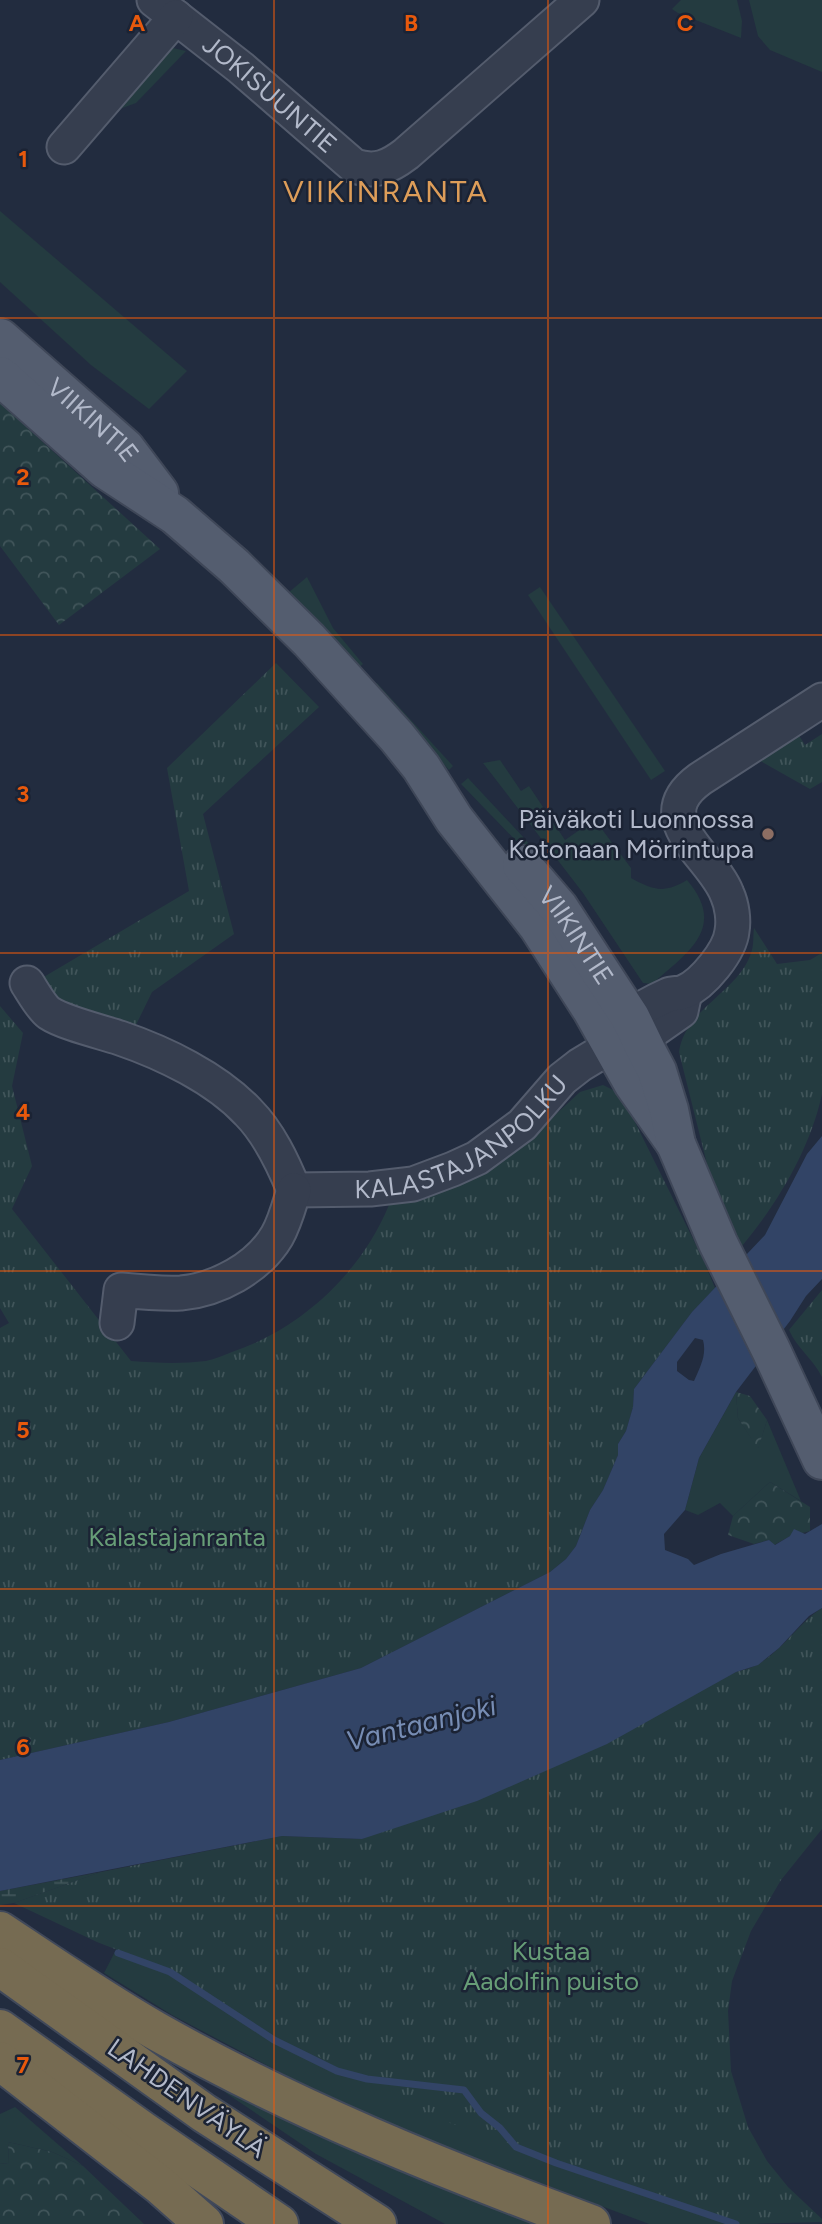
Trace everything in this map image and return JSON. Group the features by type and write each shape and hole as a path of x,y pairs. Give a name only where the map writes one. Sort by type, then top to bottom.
{"highway":[{"path":"0,1931 155,2031 251,2082 407,2151 591,2224"},
{"name":"LAHDENVÄYLÄ","path":"0,1966 204,2113 377,2224"},
{"name":"LAHDENVÄYLÄ","path":"0,2029 279,2224"},
{"path":"0,2061 161,2186 216,2224"},
{"path":"161,2186 204,2224"}],"main road":[{"name":"VIIKINTIE","path":"0,338 125,448 175,515"},
{"name":"VIIKINTIE","path":"0,376 105,469 175,515 234,566 309,640 421,766 454,819 628,1034 659,1079 676,1144 718,1243 822,1460"}],"street":[{"name":"JOKISUUNTIE","path":"165,9 241,68 354,166 377,170 392,165 406,154 582,0"},
{"path":"64,148 165,9"},
{"name":"KALASTAJANPOLKU","path":"293,1190 370,1189 414,1184 477,1158 522,1125 562,1079 628,1034 681,1011 685,992 720,960 728,948 733,930 728,896 681,828 678,815 680,800 687,788 822,700"},
{"path":"27,983 48,1013 120,1038 172,1060 195,1071 222,1091 248,1112 265,1134 284,1165 293,1190 277,1237 264,1253 232,1278 184,1293 121,1290 117,1323"}],"green space":[{"path":"681,0 737,0 742,21 741,38 672,9"},
{"path":"749,0 822,0 822,72 770,50 758,36"},
{"path":"173,48 186,51 136,103 117,110"},
{"path":"0,211 187,371 149,409 91,365 0,282"},
{"path":"0,403 160,549 59,625 0,546"},
{"path":"307,577 333,628 363,664 357,669 288,593"},
{"path":"540,587 665,771 651,780 528,595"},
{"path":"276,663 319,707 203,814 234,934 152,992 134,1029 62,1006 37,981 189,891 167,768"},
{"path":"377,683 453,766 449,770 373,687"},
{"path":"796,731 805,745 822,734 822,782 810,789 755,758"},
{"path":"500,760 521,791 529,786 565,840 591,822 601,828 631,868 631,878 659,889 687,880 699,897 704,912 703,926 698,938 678,961 652,984 643,983 583,893 483,763"},
{"path":"468,778 525,839 579,906 461,784"},
{"path":"754,928 777,964 810,960 822,953 822,1094 810,1135 791,1174 768,1212 742,1246 714,1192 679,1052 691,1023 726,989 746,964 753,947"},
{"name":"Kalastajanranta","path":"0,1006 23,1033 12,1086 32,1166 12,1209 131,1361 206,1361 257,1342 282,1329 326,1295 345,1275 377,1230 389,1205 416,1201 479,1175 514,1153 580,1092 603,1085 621,1094 715,1288 692,1312 634,1389 633,1407 626,1431 618,1444 618,1455 603,1490 590,1510 576,1546 566,1559 550,1572 361,1668 169,1722 0,1760 0,1328 9,1323 0,1308"},
{"path":"822,1290 822,1377 789,1330"},
{"path":"736,1392 738,1418 758,1448 767,1420 801,1501 770,1482 733,1516 720,1503 698,1515 685,1510 699,1458"},
{"path":"736,1392 750,1396 767,1420 758,1449 738,1418"},
{"path":"770,1482 810,1507 810,1531 790,1536 774,1545 769,1540 754,1544 728,1535 733,1516"},
{"name":"Kustaa Aadolfin puisto","path":"822,1608 822,1829 781,1880 751,1931 732,1981 728,2011 731,2071 748,2127 767,2161 822,2222 742,2224 424,2114 231,2009 174,1972 97,1942 14,1903 101,1872 282,1836 362,1839 756,1665"},
{"path":"101,1872 14,1903 0,1905 0,1891"},
{"path":"120,1942 759,2224 649,2224 419,2137 291,2078 172,2015 104,1973"},
{"path":"221,2086 400,2171 535,2224 445,2224 316,2154 226,2093"},
{"path":"15,2107 83,2166 52,2152 8,2142 9,2163 0,2164 0,2114"},
{"path":"8,2142 52,2152 83,2166 144,2224 0,2224 0,2164 9,2163"}],"water":[{"name":"Vantaanjoki","path":"822,1136 822,1279 806,1296 736,1392 699,1458 685,1510 664,1534 665,1550 688,1559 694,1565 769,1540 775,1545 790,1536 794,1529 805,1534 822,1524 822,1608 809,1616 779,1648 758,1665 736,1672 607,1744 477,1801 362,1839 282,1836 0,1891 0,1760 169,1722 361,1668 550,1572 566,1559 576,1546 590,1510 603,1490 618,1455 618,1444 626,1431 633,1407 634,1389 692,1312 765,1235 807,1154","holes":["695,1338 703,1340 701,1366 694,1381 689,1380 677,1371 677,1362"]}],"waterway":[{"path":"118,1953 170,1972 274,2040 337,2071 367,2079 464,2090 481,2113 500,2128 516,2147 736,2224"}],"place":[{"name":"Päiväkoti Luonnossa Kotonaan Mörrintupa","path":"768,834"}],"district":[{"name":"VIIKINRANTA","path":"386,191"}]}
